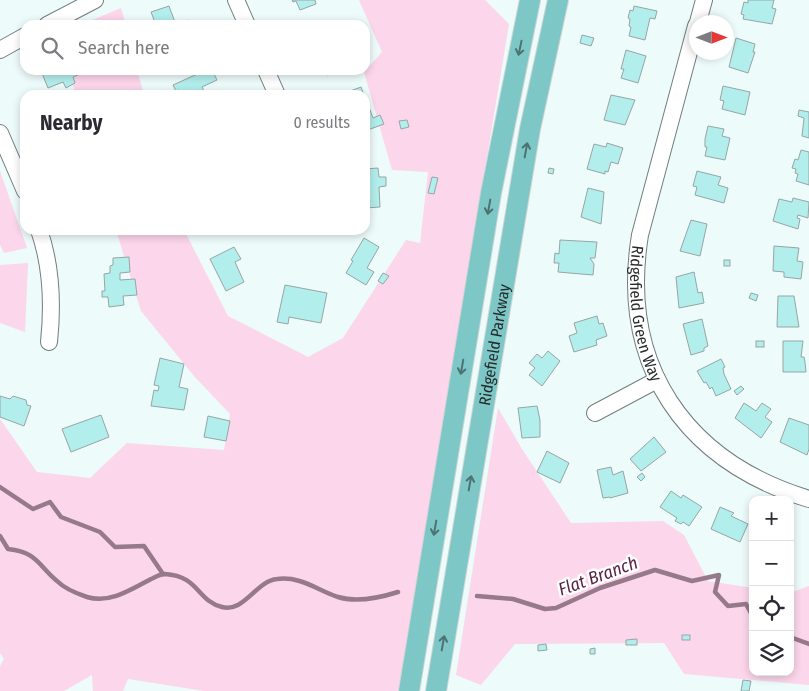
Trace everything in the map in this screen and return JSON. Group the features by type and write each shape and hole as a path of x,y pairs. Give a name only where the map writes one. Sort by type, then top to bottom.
{"main road":[{"name":"Ridgefield Parkway","path":"409,691 493,185 530,0"},
{"name":"Ridgefield Parkway","path":"436,691 525,156 558,0"}],"street":[{"path":"56,20 94,0"},
{"path":"236,0 245,20"},
{"path":"700,15 704,0"},
{"path":"0,50 20,39"},
{"name":"Ridgefield Green Way","path":"689,52 640,235 635,262 635,294 640,330 657,380 686,424 714,452 754,478 781,490 809,499"},
{"path":"268,75 275,90"},
{"path":"0,133 20,179"},
{"path":"41,235 47,256 53,294 50,342"},
{"path":"595,413 657,380"}],"shaded area":[{"path":"359,0 485,0 509,24 399,691 204,691 128,679 123,691 93,691 92,675 64,691 0,691 0,666 4,659 0,653 0,419 37,472 90,478 127,443 224,450 230,414 194,376 141,311 118,235 187,235 228,316 308,357 343,338 406,240 420,243 428,172 392,170 365,75 370,75 370,65 382,52 370,25 370,20 368,20"},
{"path":"121,8 125,20 93,20"},
{"path":"70,75 138,75 143,90 74,90"},
{"path":"0,171 20,228 20,235 22,235 27,248 4,253 0,245"},
{"path":"28,263 25,332 0,323 0,265"},
{"path":"498,408 522,449 571,523 663,521 684,535 708,581 749,587 749,676 794,676 794,592 809,586 809,685 684,674 664,643 515,644 481,685 456,675"}],"building":[{"path":"292,0 315,0 316,4 300,10 296,1 293,2"},
{"path":"748,0 774,0 772,8 776,9 772,24 743,19 744,15 741,14 744,2 748,3"},
{"path":"169,6 174,20 154,20 151,12"},
{"path":"634,6 657,11 655,19 650,18 645,40 629,36 631,27 629,26 630,19 628,18 630,10 633,11"},
{"path":"582,35 594,38 591,46 580,43"},
{"path":"736,38 755,44 753,52 755,52 748,73 729,67 731,60 734,60"},
{"path":"626,50 646,56 638,83 621,78 624,69 621,69"},
{"path":"43,75 78,75 73,77 75,83 66,88 63,82 48,88"},
{"path":"195,75 214,75 217,80 202,87 204,90 176,90 173,85"},
{"path":"723,86 750,92 745,115 722,109 724,101 720,100"},
{"path":"611,95 635,100 625,125 604,120"},
{"path":"370,110 373,118 380,115 384,124 370,129"},
{"path":"799,110 809,112 809,138 802,136 804,118 798,116"},
{"path":"407,120 409,127 401,129 399,121"},
{"path":"708,126 724,129 722,136 730,138 725,160 705,156 707,147 705,147 705,139"},
{"path":"607,143 623,148 618,164 611,162 608,172 605,171 605,174 587,169 594,144 606,147"},
{"path":"801,150 809,152 809,185 796,181 798,174 795,173 796,169 792,168 795,159 798,160"},
{"path":"378,168 379,177 386,177 386,186 379,187 380,207 370,208 370,169"},
{"path":"549,168 554,169 553,174 548,173"},
{"path":"697,171 721,177 718,185 728,188 724,203 695,195 697,187 693,186"},
{"path":"432,177 438,178 434,194 428,193"},
{"path":"588,188 604,192 601,224 581,217"},
{"path":"793,198 809,202 808,218 798,215 797,218 800,219 798,229 773,221 779,199 792,202"},
{"path":"691,220 707,224 700,256 680,251"},
{"path":"364,238 379,247 367,268 374,272 366,285 346,273"},
{"path":"560,240 597,242 595,258 590,258 594,264 593,275 558,272 559,263 554,263 555,253 559,254"},
{"path":"774,246 799,248 797,261 803,262 801,279 784,277 784,272 773,271"},
{"path":"234,247 241,259 235,262 244,282 226,291 210,259"},
{"path":"129,257 130,272 120,273 120,280 135,279 137,295 123,296 124,305 109,307 108,297 102,297 102,291 105,291 104,274 110,273 113,258"},
{"path":"724,260 730,260 730,266 724,266"},
{"path":"694,272 698,293 702,292 704,303 679,308 676,277"},
{"path":"383,273 389,276 383,284 378,281"},
{"path":"285,285 327,293 321,323 289,317 288,324 277,322"},
{"path":"751,293 758,295 756,301 749,298"},
{"path":"778,296 794,296 799,327 777,327"},
{"path":"597,316 599,324 603,323 607,336 596,340 597,345 574,352 569,336 577,333 574,323"},
{"path":"702,319 708,346 704,348 704,351 691,355 683,324"},
{"path":"756,341 764,341 764,347 756,347"},
{"path":"783,341 803,341 801,357 804,357 806,372 783,372"},
{"path":"548,351 560,361 542,386 529,375 535,368 529,363 537,354 542,358"},
{"path":"160,358 184,364 179,387 188,389 184,410 151,406 154,390 158,391 159,386 154,385"},
{"path":"721,359 725,367 723,368 724,374 731,389 716,396 712,387 710,389 706,382 704,383 697,371"},
{"path":"741,386 744,389 737,395 734,391"},
{"path":"0,396 10,399 13,396 26,400 27,405 31,406 24,426 0,417"},
{"path":"744,403 756,411 762,403 771,409 765,417 772,422 761,438 735,418"},
{"path":"537,406 540,420 540,437 522,438 518,408"},
{"path":"101,415 109,437 71,452 62,429"},
{"path":"208,416 230,421 226,441 204,437"},
{"path":"789,418 809,425 809,449 807,455 780,442"},
{"path":"654,437 666,452 641,471 630,459"},
{"path":"547,451 569,463 560,483 537,472"},
{"path":"611,467 613,475 623,471 628,493 603,498 597,470"},
{"path":"642,473 645,477 641,481 637,477"},
{"path":"671,491 681,498 683,495 702,507 689,526 683,522 681,524 675,521 677,518 660,507"},
{"path":"720,507 734,513 731,516 748,524 740,542 711,529"},
{"path":"682,635 690,635 690,640 682,640"},
{"path":"637,639 637,645 626,645 626,640"},
{"path":"546,644 547,650 538,651 538,645"},
{"path":"595,648 595,654 590,654 590,649"},
{"path":"743,680 751,681 749,691 741,691"}],"waterway":[{"path":"0,487 33,509 50,502 61,517 100,532 115,547 144,546 163,574"},
{"name":"Flat Branch","path":"0,536 8,549 31,556 63,586 96,599 104,599 128,591 161,574 185,579 207,600 222,607 230,608 244,601 263,585 277,579 294,580 338,597 353,600 376,598 398,592"},
{"name":"Flat Branch","path":"477,596 513,599 545,609 556,608 600,588 655,570 692,581 719,575 715,592 728,606 746,604 749,610"},
{"name":"Flat Branch","path":"794,638 809,644"}]}
